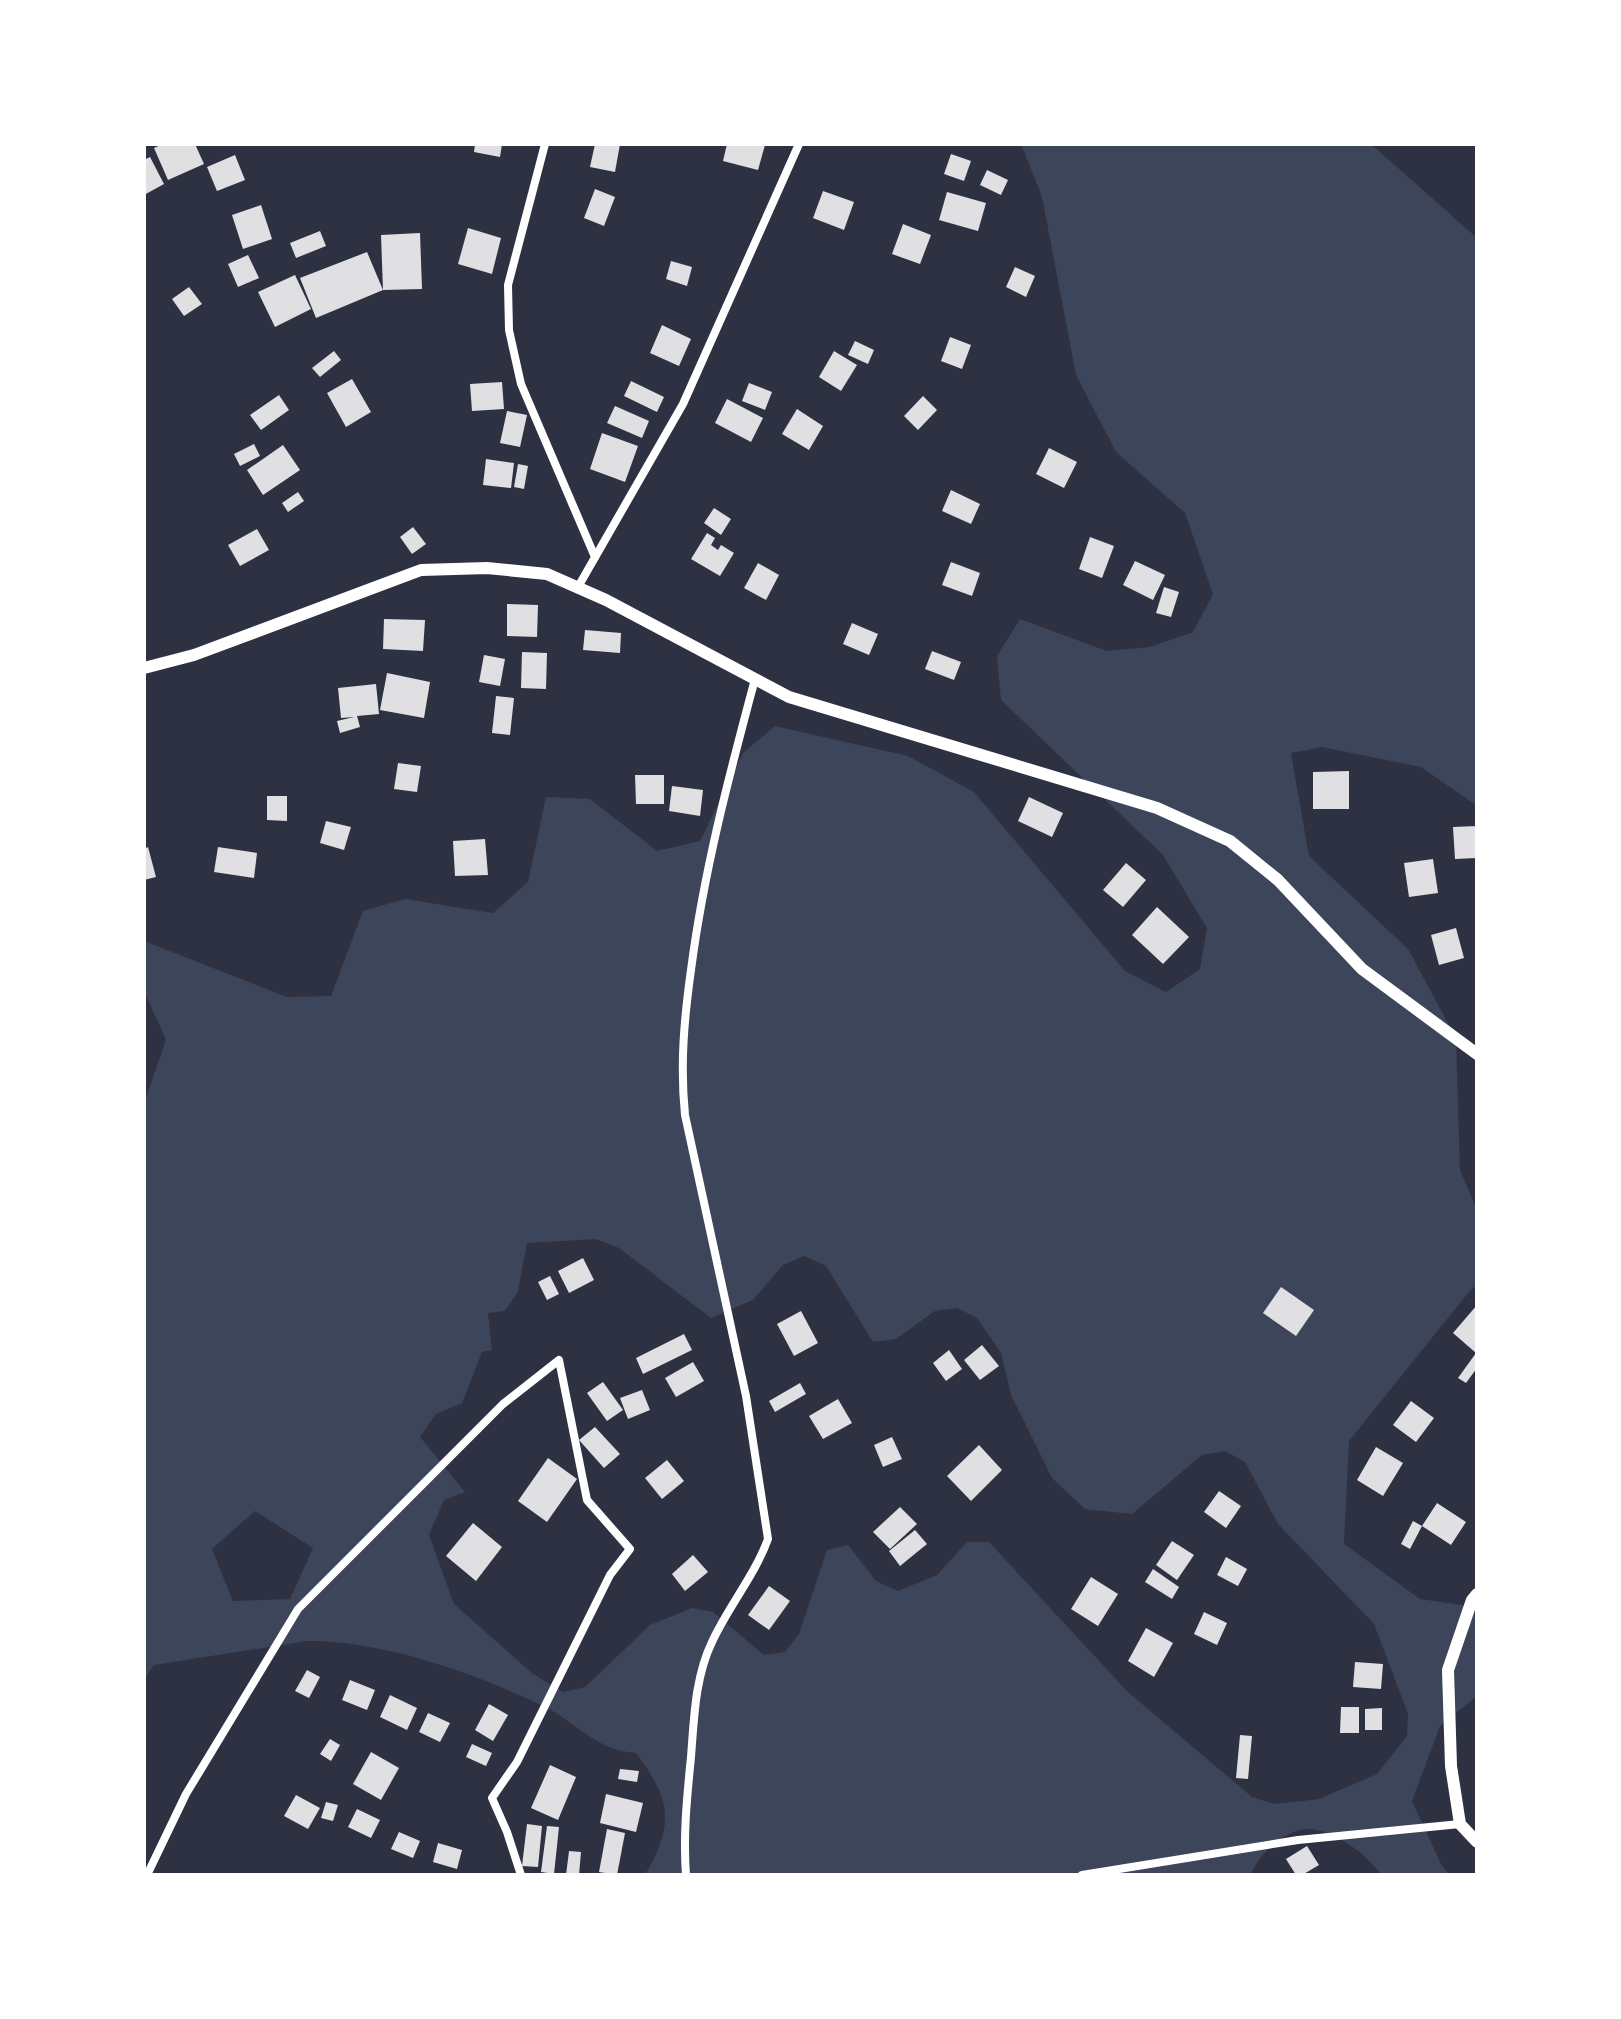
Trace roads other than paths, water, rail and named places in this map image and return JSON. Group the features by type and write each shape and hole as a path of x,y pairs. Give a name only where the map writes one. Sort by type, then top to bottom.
{"street":[{"path":"545,144 508,285 509,330 521,384 595,557"},
{"path":"578,587 683,404 799,144"},
{"path":"144,668 194,655 421,570 487,568 547,574 803,702 1157,808 1230,841 1278,880 1362,969 1474,1048"},
{"path":"686,1875 683,1839 696,1693 710,1645 736,1595 762,1556 768,1539 746,1396 685,1115 681,1075 694,945 713,837 755,679"},
{"path":"147,1875 186,1794 298,1609 503,1404 559,1360 587,1500 630,1549 610,1575 517,1762 492,1798 521,1875"},
{"path":"1477,1594 1472,1600 1448,1670 1451,1766 1460,1824 1477,1842"},
{"path":"1082,1875 1298,1840 1460,1824"}]}
